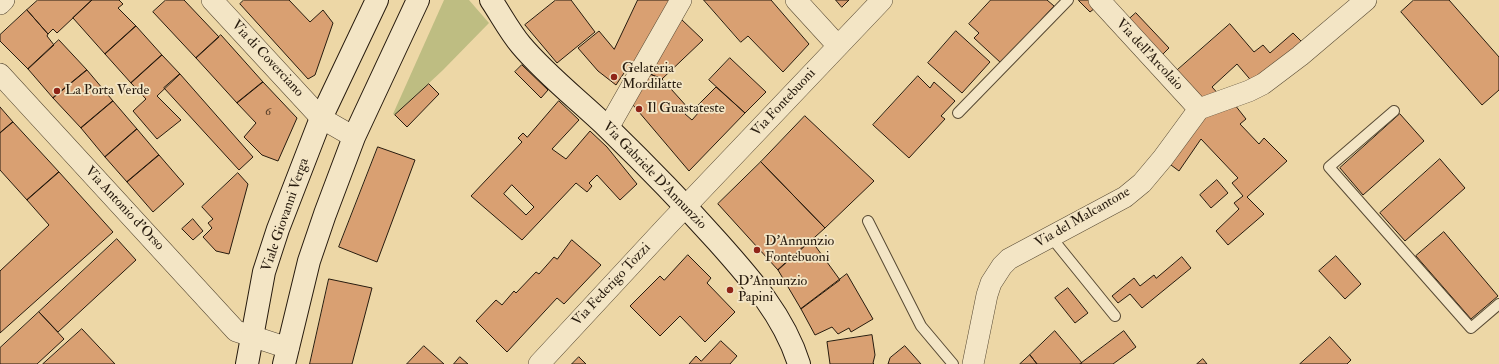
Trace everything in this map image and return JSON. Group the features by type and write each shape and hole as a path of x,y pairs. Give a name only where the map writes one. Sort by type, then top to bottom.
{"main road":[{"name":"Viale Giovanni Verga","path":"247,364 264,272 278,229 321,118 378,0"},
{"path":"286,356 309,260 354,137 418,0"},
{"name":"Via Gabriele D'Annunzio","path":"491,0 520,44 537,63 608,128 686,207 745,272 765,297 788,337 799,364"}],"street":[{"path":"0,4 4,0"},
{"name":"Via di Coverciano","path":"212,0 321,118"},
{"path":"608,128 681,0"},
{"path":"796,0 838,46"},
{"name":"Via Fontebuoni","path":"686,207 882,0"},
{"name":"Via dell'Arcolaio","path":"1099,0 1199,109"},
{"path":"1199,109 1249,91 1263,84 1300,56 1366,0"},
{"name":"Via Antonio d'Orso","path":"0,74 236,331 252,337"},
{"name":"Via del Malcantone","path":"973,364 987,295 996,274 1009,259 1125,197 1142,183 1164,158 1199,109"},
{"path":"321,118 354,137"},
{"name":"Via Federigo Tozzi","path":"538,364 686,207"},
{"path":"252,337 286,356"}],"lane":[{"path":"958,113 1068,0"},
{"path":"1394,111 1330,167 1471,328 1499,304"},
{"path":"868,221 921,326 952,364"},
{"path":"1051,237 1115,316"}],"shaded area":[{"path":"444,0 469,0 489,23 443,70 395,115 393,114"}],"building":[{"path":"38,0 92,0 57,33 53,29 48,34 27,10"},
{"path":"92,0 119,0 123,4 118,8 136,26 105,54 73,18"},
{"path":"166,0 184,0 219,37 196,58 153,12"},
{"path":"244,0 289,0 310,22 323,10 333,23 315,75 308,79 240,4"},
{"path":"556,0 571,0 595,32 557,63 525,25"},
{"path":"638,0 673,0 632,72 626,70 616,85 598,71 578,48 599,31 614,49"},
{"path":"704,0 771,0 809,44 783,72 748,36 741,42"},
{"path":"836,0 849,0 842,7"},
{"path":"991,0 1047,0 1054,6 1001,63 974,38 979,33 969,24"},
{"path":"1079,0 1089,0 1095,8 1090,12"},
{"path":"1414,0 1449,0 1499,57 1499,90 1482,105 1401,12"},
{"path":"27,10 48,34 47,36 54,45 28,69 0,41 0,35"},
{"path":"1136,13 1169,48 1160,57 1127,21"},
{"path":"681,19 703,40 662,79 650,74"},
{"path":"1230,24 1254,52 1263,45 1270,53 1293,33 1304,44 1254,84 1237,64 1212,87 1222,98 1195,97 1173,74"},
{"path":"136,26 162,55 131,83 105,54"},
{"path":"956,31 990,62 962,93 928,63"},
{"path":"221,35 263,82 237,103 196,58"},
{"path":"59,40 87,70 53,98 28,69"},
{"path":"162,55 180,74 157,96 181,120 157,139 133,111 146,99 131,83"},
{"path":"730,58 766,92 745,113 709,80"},
{"path":"522,65 548,90 541,98 515,72"},
{"path":"87,70 113,101 81,128 53,98"},
{"path":"180,74 253,157 239,170 164,88"},
{"path":"650,74 662,79 689,109 685,114 692,120 699,112 695,108 716,87 745,113 689,171 633,105"},
{"path":"918,76 930,88 934,82 955,101 941,116 945,119 909,158 873,125"},
{"path":"263,82 297,118 278,161 262,155 244,137 256,123 237,103"},
{"path":"429,84 439,94 407,127 395,115"},
{"path":"1231,100 1246,119 1240,124 1259,144 1264,138 1287,161 1247,197 1264,214 1228,245 1216,231 1239,209 1234,203 1243,196 1232,183 1238,178 1201,139 1179,171 1167,162 1192,125"},
{"path":"113,101 137,129 105,157 81,128"},
{"path":"559,101 579,120 552,149 566,159 590,131 607,147 637,184 620,200 597,175 589,183 592,186 587,192 576,183 522,240 471,196 522,142 518,138 523,133 527,137","holes":["512,185 534,207 526,215 504,194"]},
{"path":"0,107 13,122 0,133"},
{"path":"1400,114 1424,141 1363,195 1340,168"},
{"path":"805,116 874,181 825,228 761,162"},
{"path":"13,122 59,172 27,200 0,170 0,133"},
{"path":"137,129 159,155 127,182 105,157"},
{"path":"378,147 415,160 377,262 339,247"},
{"path":"159,155 184,184 153,212 127,182"},
{"path":"1440,159 1465,188 1405,241 1380,213"},
{"path":"761,162 825,228 778,270 718,204"},
{"path":"59,172 113,232 0,333 0,271 49,225 27,200"},
{"path":"238,173 248,184 229,254 216,251 203,237 212,228 208,223 213,219 202,207"},
{"path":"1217,180 1228,193 1211,208 1200,195"},
{"path":"193,219 203,231 193,240 182,229"},
{"path":"1444,232 1498,296 1471,319 1416,256"},
{"path":"117,239 136,260 58,332 39,312"},
{"path":"572,240 601,265 564,304 557,298 507,352 476,321 496,300 502,305 514,291 516,293 536,272 539,274 554,257 557,259"},
{"path":"811,240 840,280 801,309 778,270"},
{"path":"688,255 711,278 707,283 735,312 705,342 680,316 660,336 630,306 660,276 664,280"},
{"path":"1336,256 1361,284 1345,299 1319,271"},
{"path":"1182,257 1191,268 1142,308 1130,294 1118,303 1112,296 1134,278 1140,286 1154,275 1156,278"},
{"path":"847,274 873,319 851,332 849,328 838,334 832,327 815,335 801,309"},
{"path":"329,279 372,288 352,364 310,364"},
{"path":"1068,288 1088,313 1075,323 1055,298"},
{"path":"39,312 64,339 37,364 0,364 0,348"},
{"path":"82,329 115,364 43,364"},
{"path":"1055,331 1082,363 1037,364 1030,355"},
{"path":"1124,331 1136,347 1113,364 1080,364"},
{"path":"872,335 875,355 874,364 830,364 827,342"},
{"path":"1330,337 1351,360 1347,364 1300,364"},
{"path":"721,341 737,356 730,364 689,364 696,356 701,361"},
{"path":"424,346 444,364 407,364"},
{"path":"905,346 921,364 888,364 890,358"},
{"path":"1030,355 1037,364 1020,364"},
{"path":"460,357 468,364 454,364"},
{"path":"579,357 586,364 572,364"},
{"path":"1203,359 1207,364 1197,364"}],"place":[{"name":"Gelateria Mordilatte","path":"614,77"},
{"name":"La Porta Verde","path":"57,91"},
{"name":"Il Guastateste","path":"639,109"},
{"name":"D'Annunzio Fontebuoni","path":"757,250"},
{"name":"D'Annunzio Papini","path":"730,290"}]}
